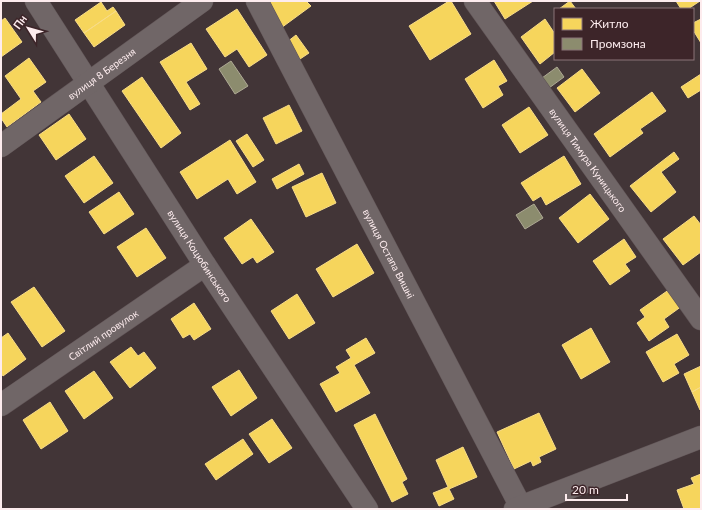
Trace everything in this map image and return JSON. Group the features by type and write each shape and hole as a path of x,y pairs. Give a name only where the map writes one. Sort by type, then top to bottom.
{"street":[{"name":"вулиця Коцюбинського","path":"36,1 206,265 367,509"},
{"name":"вулиця 8 Березня","path":"1,146 202,1"},
{"name":"вулиця Остапа Вишні","path":"257,1 518,508"},
{"name":"вулиця Тимура Куницького","path":"475,1 701,319"},
{"name":"Світлий провулок","path":"1,405 206,265"},
{"path":"518,508 701,437"}],"building: Житло":[{"path":"262,1 306,1 311,6 281,28"},
{"path":"451,1 471,34 430,60 409,26"},
{"path":"494,1 533,1 505,19"},
{"path":"570,1 575,8 560,8"},
{"path":"676,1 700,1 690,8 680,8"},
{"path":"101,2 107,11 113,7 116,11 84,33 75,20"},
{"path":"237,9 267,55 249,67 237,49 225,57 206,29"},
{"path":"116,11 125,25 94,47 84,33"},
{"path":"5,18 22,42 1,57 1,21"},
{"path":"545,19 554,32 554,53 540,64 521,37"},
{"path":"701,19 701,43 694,32 694,22"},
{"path":"296,35 309,53 300,59 287,42"},
{"path":"191,43 207,69 186,82 200,104 190,110 160,62"},
{"path":"29,58 46,82 33,91 41,102 7,127 1,118 1,114 21,99 5,76"},
{"path":"494,60 507,81 498,86 503,95 483,108 465,79"},
{"path":"582,69 600,93 575,112 557,88"},
{"path":"701,74 701,90 688,98 681,87"},
{"path":"142,77 181,133 161,148 122,91"},
{"path":"652,92 666,111 640,129 643,133 610,157 594,134"},
{"path":"289,105 302,131 276,144 263,118"},
{"path":"529,107 548,135 520,153 502,125"},
{"path":"69,114 86,139 56,160 39,135"},
{"path":"247,134 264,160 253,167 236,141"},
{"path":"230,140 256,182 237,194 228,179 197,199 180,172"},
{"path":"674,152 679,159 661,172 676,192 651,212 630,186"},
{"path":"94,156 113,183 84,203 65,176"},
{"path":"564,156 581,184 546,205 541,196 533,201 521,183"},
{"path":"299,164 304,174 277,189 272,179"},
{"path":"322,173 336,203 306,217 292,187"},
{"path":"119,192 134,214 104,234 89,212"},
{"path":"590,194 609,219 578,243 559,218"},
{"path":"694,216 701,225 701,252 683,265 663,239"},
{"path":"251,219 274,252 257,263 253,257 242,264 224,238"},
{"path":"146,228 166,258 137,277 117,247"},
{"path":"624,239 636,257 625,264 630,271 610,285 593,261"},
{"path":"357,244 374,273 333,297 316,269"},
{"path":"34,287 65,331 42,347 11,302"},
{"path":"670,289 682,306 664,319 669,327 649,341 637,323 645,317 640,310"},
{"path":"297,294 315,323 289,339 271,311"},
{"path":"194,303 211,329 194,340 190,334 183,338 171,319"},
{"path":"591,328 610,362 581,379 562,345"},
{"path":"8,333 26,359 3,376 1,373 1,338"},
{"path":"677,334 689,355 674,364 679,373 663,382 646,352"},
{"path":"366,338 375,353 354,365 370,393 336,412 320,384 340,373 336,367 351,358 346,350"},
{"path":"131,347 138,356 144,352 156,368 130,388 110,362"},
{"path":"701,366 701,387 692,392 684,374"},
{"path":"239,370 257,398 231,416 212,387"},
{"path":"94,371 113,398 84,419 65,391"},
{"path":"701,387 701,409 700,410 692,392"},
{"path":"50,402 68,431 41,449 23,420"},
{"path":"539,413 556,449 539,457 541,462 533,466 531,461 514,469 497,432"},
{"path":"375,414 407,479 402,482 408,494 392,502 354,425"},
{"path":"272,419 292,448 269,463 249,434"},
{"path":"243,439 253,454 216,480 205,464"},
{"path":"463,447 477,477 449,489 454,499 439,506 433,493 448,487 436,460"},
{"path":"701,474 701,509 684,509 677,490 694,484 691,478"}],"building: Промзона":[{"path":"231,61 248,86 235,94 219,69"},
{"path":"557,67 564,77 549,88 542,78"},
{"path":"534,204 543,218 525,229 516,215"}]}
